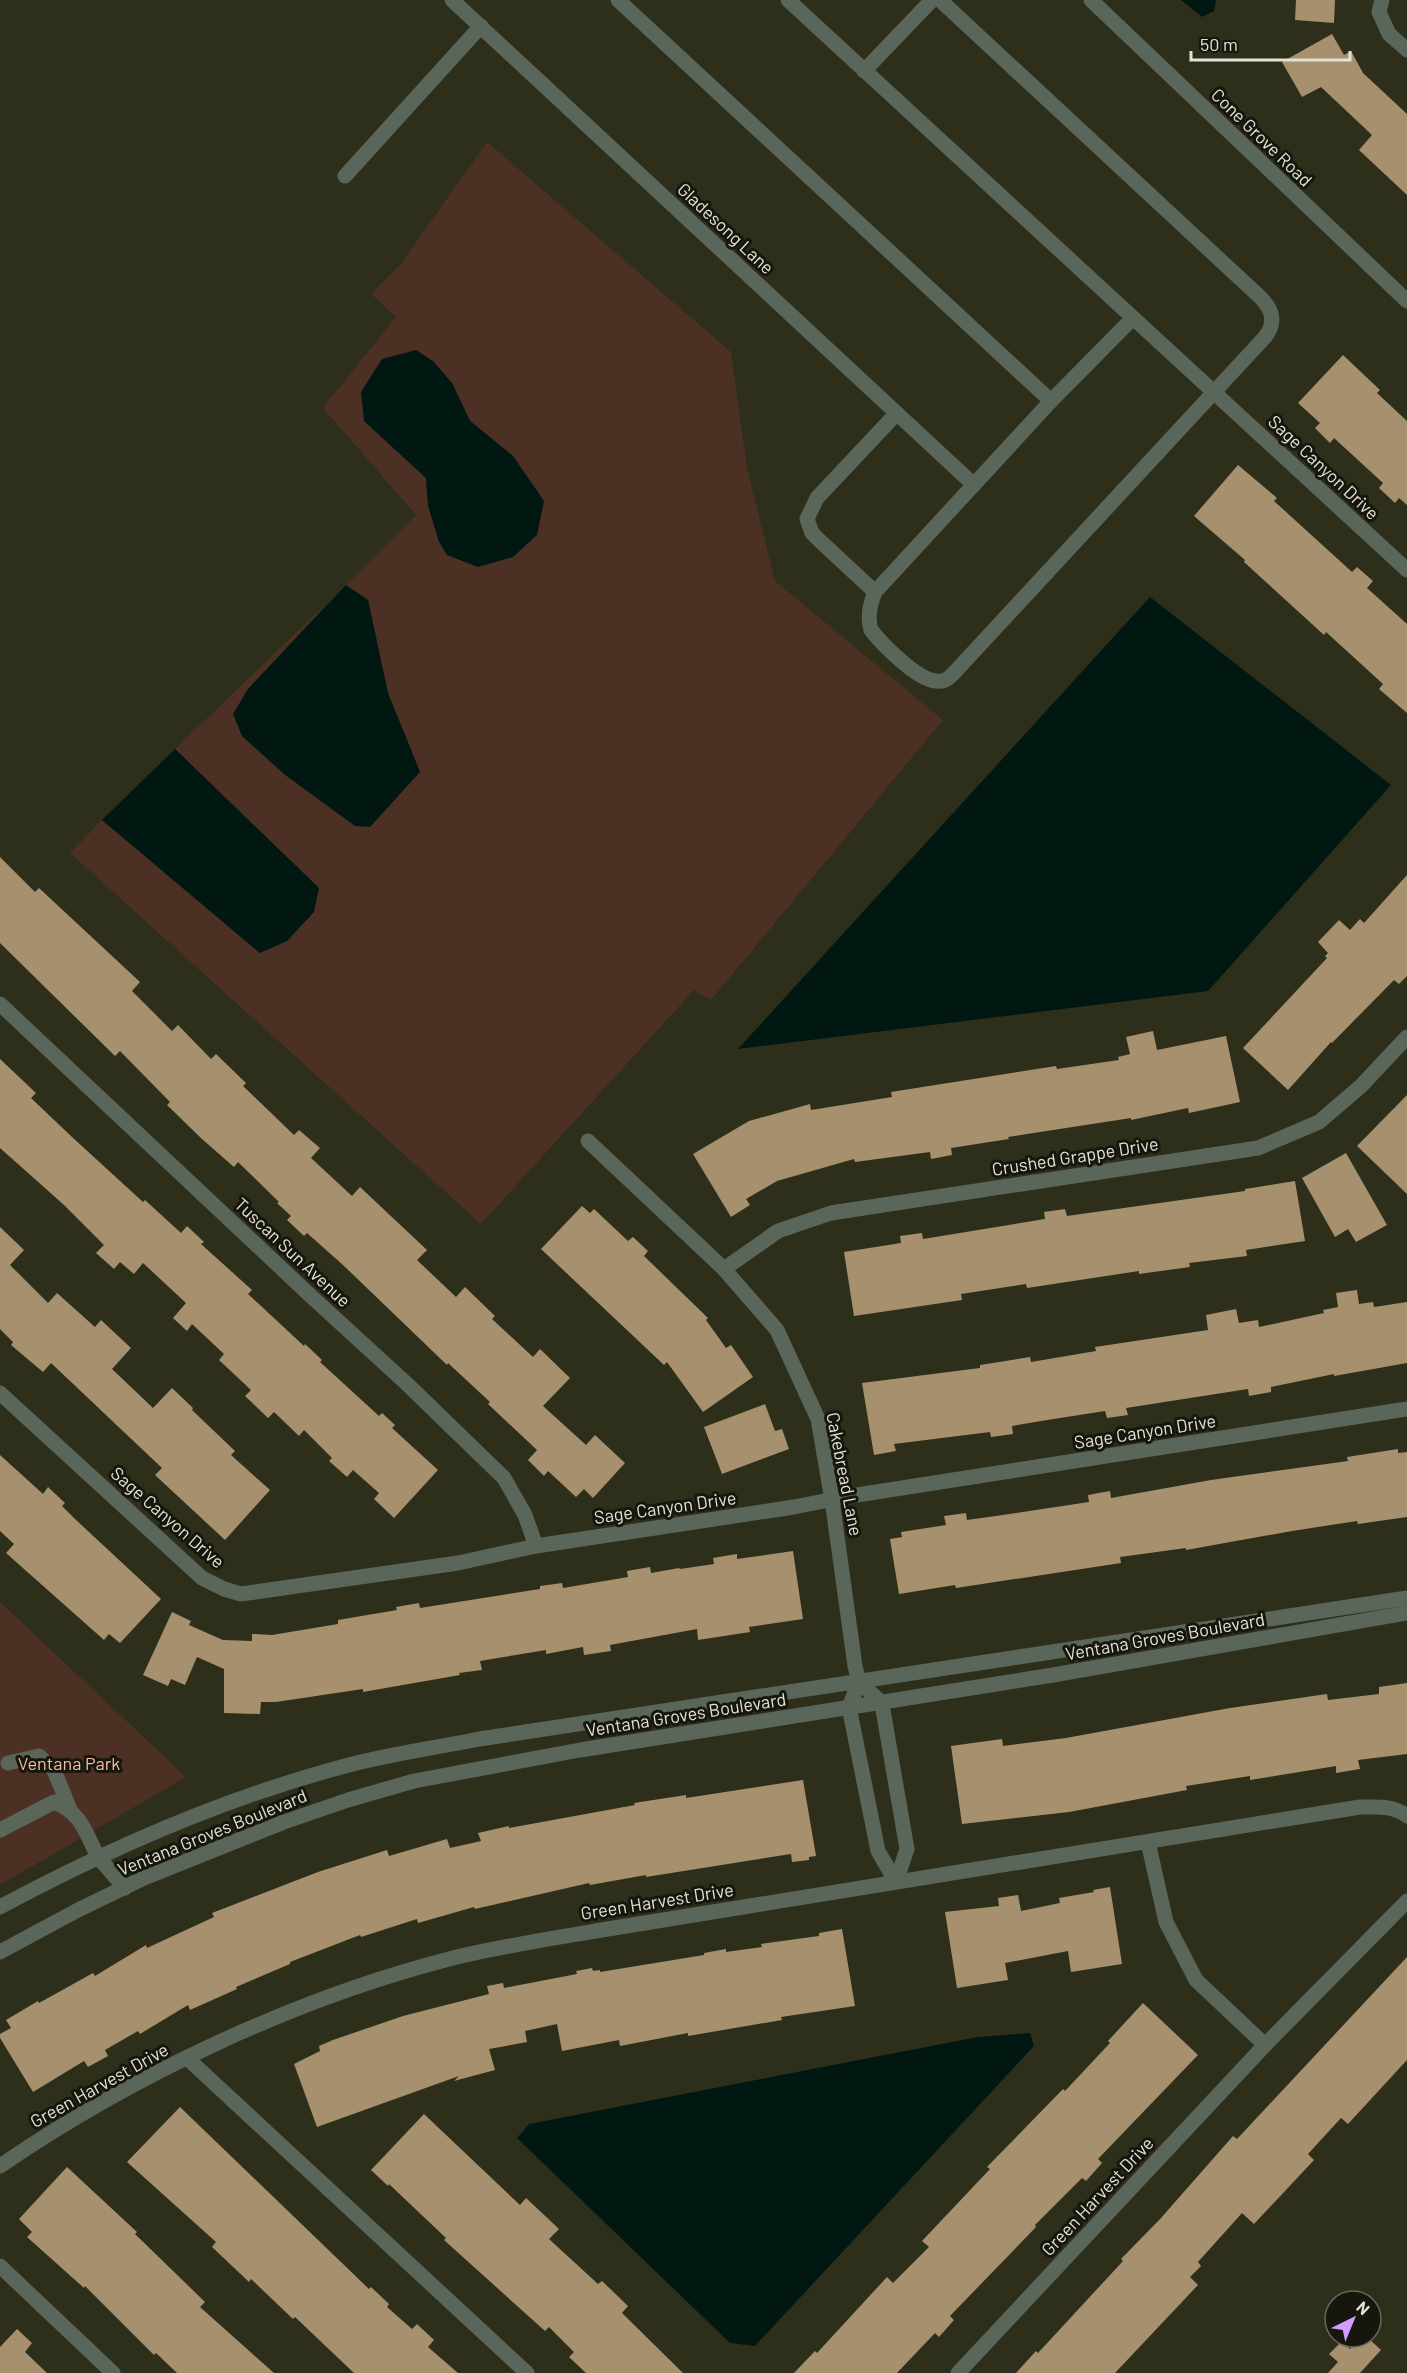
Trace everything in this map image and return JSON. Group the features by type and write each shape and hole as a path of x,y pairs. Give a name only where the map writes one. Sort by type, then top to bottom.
{"street":[{"name":"Gladesong Lane","path":"452,0 974,485"},
{"path":"618,0 1051,401"},
{"name":"Sage Canyon Drive","path":"788,0 1407,570"},
{"path":"864,71 932,0"},
{"path":"940,0 1267,304 1273,320 1271,330 1214,393 946,680 935,682 924,678 871,630 868,622 875,592 1051,401 1133,318"},
{"name":"Cone Grove Road","path":"1090,0 1407,302"},
{"path":"1383,0 1379,12 1389,34 1407,50"},
{"path":"345,176 480,26"},
{"path":"875,592 819,540 812,532 807,519 817,498 896,414"},
{"name":"Tuscan Sun Avenue","path":"0,1004 406,1383 504,1478 525,1515 536,1546"},
{"name":"Crushed Grappe Drive","path":"724,1269 778,1231 831,1213 1258,1148 1319,1122 1361,1086 1407,1037"},
{"name":"Cakebread Lane","path":"588,1141 724,1269 777,1330 818,1419 859,1682"},
{"name":"Sage Canyon Drive","path":"0,1393 202,1578 224,1589 242,1594 458,1563 536,1546 1407,1410"},
{"name":"Ventana Groves Boulevard","path":"0,1907 99,1857 181,1820 231,1801 347,1765 479,1739 1407,1598"},
{"name":"Ventana Groves Boulevard","path":"0,1952 78,1910 125,1888 285,1822 348,1800 414,1781 558,1754 1053,1675 1407,1613"},
{"path":"859,1682 881,1702 907,1849 896,1882 878,1851 849,1707 859,1682"},
{"path":"8,1763 39,1756 54,1770 69,1807 77,1815 99,1857 125,1888"},
{"path":"0,1830 54,1802 69,1807"},
{"name":"Green Harvest Drive","path":"0,2166 89,2110 243,2033 316,2003 389,1977 453,1958 543,1940 1360,1808 1383,1806 1401,1811 1407,1816"},
{"path":"1148,1842 1166,1922 1196,1980 1265,2045"},
{"name":"Green Harvest Drive","path":"958,2373 1265,2045 1407,1901"},
{"name":"Green Harvest Drive","path":"188,2059 526,2373"},
{"path":"0,2266 113,2373"}],"green space":[{"path":"487,142 731,352 747,468 775,581 943,720 711,1000 694,990 481,1224 70,853 102,820 260,953 319,888 175,749 327,603 248,689 242,736 284,774 355,826 420,772 388,693 368,600 346,585 416,515 323,408 396,317 371,294 400,265","holes":["452,383 470,421 513,456 428,506 426,478 364,421"]},
{"name":"Ventana Park","path":"0,1602 186,1777 0,1885"}],"water":[{"path":"1181,0 1216,0 1214,11 1202,17"},
{"path":"416,350 433,361 452,383 470,421 513,456 544,501 537,535 513,557 478,567 447,555 439,542 428,506 426,478 364,421 361,392 382,359"},
{"path":"346,585 368,600 388,693 420,772 370,827 355,826 284,774 242,736 233,714 248,689"},
{"path":"1150,597 1391,785 1208,991 738,1049"},
{"path":"175,749 319,888 314,912 287,941 260,953 102,820"},
{"path":"1030,2033 1034,2046 755,2346 730,2343 517,2138 529,2124 978,2037"}],"building":[{"path":"1296,0 1335,0 1334,23 1295,20"},
{"path":"1332,34 1344,55 1351,51 1363,73 1407,114 1407,195 1359,150 1372,135 1321,87 1302,97 1282,62"},
{"path":"1343,355 1380,390 1377,393 1407,421 1407,505 1399,498 1395,503 1379,488 1383,483 1334,438 1330,443 1315,428 1320,423 1298,403"},
{"path":"1238,465 1277,498 1274,501 1352,572 1357,567 1373,581 1367,588 1407,624 1407,713 1379,689 1383,684 1326,632 1324,635 1244,562 1245,560 1194,516"},
{"path":"0,857 35,892 39,888 140,982 132,991 172,1031 178,1025 211,1059 216,1054 246,1083 243,1086 294,1135 299,1130 320,1148 311,1158 352,1196 360,1187 427,1250 417,1260 456,1297 465,1287 495,1316 492,1319 533,1357 540,1349 570,1378 543,1406 586,1445 595,1435 625,1463 593,1498 584,1489 576,1497 548,1471 544,1476 528,1460 537,1450 488,1404 490,1402 448,1363 447,1365 343,1265 307,1233 304,1236 287,1220 291,1216 277,1203 279,1202 238,1162 234,1167 202,1139 167,1105 170,1102 120,1051 115,1056 0,943"},
{"path":"1407,875 1407,976 1399,984 1394,980 1331,1042 1288,1090 1243,1048 1327,958 1325,956 1328,953 1318,942 1339,920 1350,930 1360,919 1364,923"},
{"path":"1153,1031 1157,1050 1226,1036 1240,1102 1189,1113 1188,1108 1131,1120 1131,1118 1008,1137 1009,1139 951,1148 952,1155 931,1159 930,1152 855,1162 854,1159 777,1181 746,1199 750,1205 731,1217 693,1154 749,1121 810,1104 811,1110 892,1097 891,1092 1056,1066 1057,1069 1119,1060 1118,1057 1130,1054 1126,1037"},
{"path":"0,1059 36,1093 31,1098 72,1137 143,1202 145,1200 181,1233 187,1226 204,1242 201,1244 252,1290 248,1294 304,1346 305,1344 322,1360 320,1362 379,1416 382,1413 395,1425 392,1428 438,1470 394,1518 374,1499 379,1493 353,1470 347,1477 329,1461 332,1458 304,1430 299,1436 274,1412 268,1418 245,1396 251,1390 219,1360 224,1354 192,1324 187,1331 173,1318 186,1303 143,1263 134,1274 120,1262 114,1269 96,1253 104,1245 64,1205 0,1148"},
{"path":"1407,1095 1407,1194 1357,1146"},
{"path":"1346,1153 1387,1225 1356,1242 1348,1229 1335,1237 1302,1178"},
{"path":"1295,1181 1305,1241 1246,1250 1247,1256 1189,1263 1190,1267 1139,1274 1139,1271 1027,1288 1026,1284 961,1294 962,1300 854,1316 844,1252 901,1243 900,1236 922,1233 923,1239 1045,1219 1044,1212 1065,1209 1067,1216 1245,1191 1245,1189"},
{"path":"582,1206 590,1213 594,1209 628,1241 633,1237 648,1251 644,1256 708,1318 706,1320 726,1348 731,1345 753,1377 703,1412 667,1362 664,1365 541,1249"},
{"path":"0,1227 24,1250 10,1265 48,1303 57,1293 95,1327 101,1320 131,1348 112,1369 153,1408 172,1388 235,1451 231,1455 270,1490 225,1540 155,1475 162,1468 51,1363 43,1372 11,1345 13,1342 0,1329"},
{"path":"1357,1290 1359,1304 1373,1302 1374,1307 1407,1302 1407,1363 1334,1376 1334,1374 1271,1387 1271,1392 1249,1396 1248,1389 1126,1408 1128,1415 1107,1418 1105,1411 1012,1426 1013,1434 991,1437 990,1432 894,1444 896,1451 874,1455 862,1383 980,1368 980,1365 1030,1357 1031,1362 1096,1351 1095,1347 1208,1330 1206,1315 1236,1309 1239,1323 1258,1320 1259,1327 1324,1313 1323,1310 1338,1307 1336,1293"},
{"path":"765,1404 775,1431 782,1429 789,1449 722,1474 704,1427"},
{"path":"1398,1449 1398,1453 1407,1452 1407,1517 1358,1524 1357,1521 1186,1550 1186,1548 1120,1557 1121,1563 956,1588 955,1585 899,1594 890,1539 902,1537 901,1532 946,1525 944,1516 966,1513 967,1520 996,1516 1089,1502 1088,1495 1110,1491 1111,1498 1211,1480 1348,1461 1347,1457"},
{"path":"0,1455 43,1494 48,1487 65,1503 62,1506 75,1519 161,1599 120,1643 109,1634 104,1640 6,1553 14,1544 0,1531"},
{"path":"793,1551 803,1619 749,1627 750,1632 698,1640 697,1629 610,1645 611,1651 584,1655 583,1647 546,1654 546,1650 480,1661 482,1670 459,1673 460,1675 363,1692 363,1689 276,1702 261,1702 260,1714 224,1713 224,1669 197,1657 185,1685 171,1679 168,1686 143,1675 172,1612 191,1621 189,1625 223,1640 252,1641 252,1634 272,1635 338,1624 338,1620 397,1610 396,1607 419,1603 420,1608 540,1589 540,1586 562,1583 563,1588 628,1577 627,1571 650,1567 651,1573 714,1564 713,1558 737,1554 737,1559"},
{"path":"1407,1683 1407,1754 1358,1760 1360,1769 1336,1773 1336,1766 1250,1780 1250,1776 1186,1786 1187,1790 1069,1812 962,1824 951,1746 1002,1739 1003,1746 1066,1738 1230,1708 1327,1694 1328,1700 1379,1694 1379,1687"},
{"path":"803,1780 816,1856 809,1857 809,1860 792,1862 791,1854 646,1877 646,1875 590,1885 589,1883 475,1909 474,1907 418,1923 417,1919 361,1937 360,1935 290,1962 290,1964 190,2010 188,2005 140,2034 138,2031 105,2050 108,2056 88,2067 84,2061 33,2092 0,2038 0,2034 11,2028 6,2020 38,2001 39,2003 93,1973 95,1976 146,1945 147,1948 214,1917 212,1913 318,1872 387,1850 389,1856 447,1839 450,1848 481,1841 478,1833 509,1826 509,1828 635,1805 634,1803 686,1795 686,1798"},
{"path":"1110,1887 1122,1964 1071,1972 1068,1951 1005,1963 1008,1980 957,1988 945,1912 999,1906 998,1898 1018,1895 1021,1911 1060,1903 1059,1898"},
{"path":"842,1929 855,2006 781,2017 782,2020 688,2036 688,2033 620,2046 619,2040 562,2051 557,2024 525,2031 527,2042 489,2049 495,2070 454,2081 459,2076 317,2127 294,2064 320,2051 319,2046 333,2040 403,2016 489,1994 487,1986 503,1983 504,1988 577,1974 576,1971 592,1968 593,1971 600,1970 600,1972 704,1955 704,1953 726,1949 726,1952 762,1947 761,1944 819,1936 819,1933"},
{"path":"1407,1957 1407,2060 1348,2124 1341,2118 1308,2154 1314,2160 1254,2224 1242,2213 1198,2262 1201,2266 1190,2277 1198,2285 1115,2373 1016,2373 1036,2351 1038,2353 1123,2261 1121,2259 1161,2218 1233,2136 1237,2139"},
{"path":"1143,2003 1198,2055 1098,2159 1102,2163 1086,2181 1082,2178 950,2316 954,2320 939,2337 935,2333 897,2373 794,2373 815,2351 817,2353 887,2277 893,2283 929,2247 922,2241 990,2169 987,2167 1063,2089 1065,2091 1110,2043 1108,2041"},
{"path":"180,2107 369,2289 371,2287 389,2304 387,2307 412,2329 417,2324 434,2340 428,2347 458,2373 354,2373 295,2317 293,2319 251,2279 249,2282 212,2247 216,2242 127,2162"},
{"path":"424,2114 520,2205 526,2198 559,2229 549,2239 598,2284 602,2281 628,2306 622,2313 683,2373 586,2373 569,2357 574,2352 549,2327 545,2331 444,2240 446,2238 389,2184 388,2186 371,2170"},
{"path":"67,2167 137,2232 135,2234 205,2302 200,2307 274,2373 177,2373 156,2353 154,2355 85,2286 84,2288 27,2237 32,2232 19,2219"},
{"path":"17,2329 32,2343 25,2352 47,2373 0,2373 0,2347"},
{"path":"1334,2349 1381,2350 1360,2373 1328,2373 1338,2362 1329,2354"}]}
